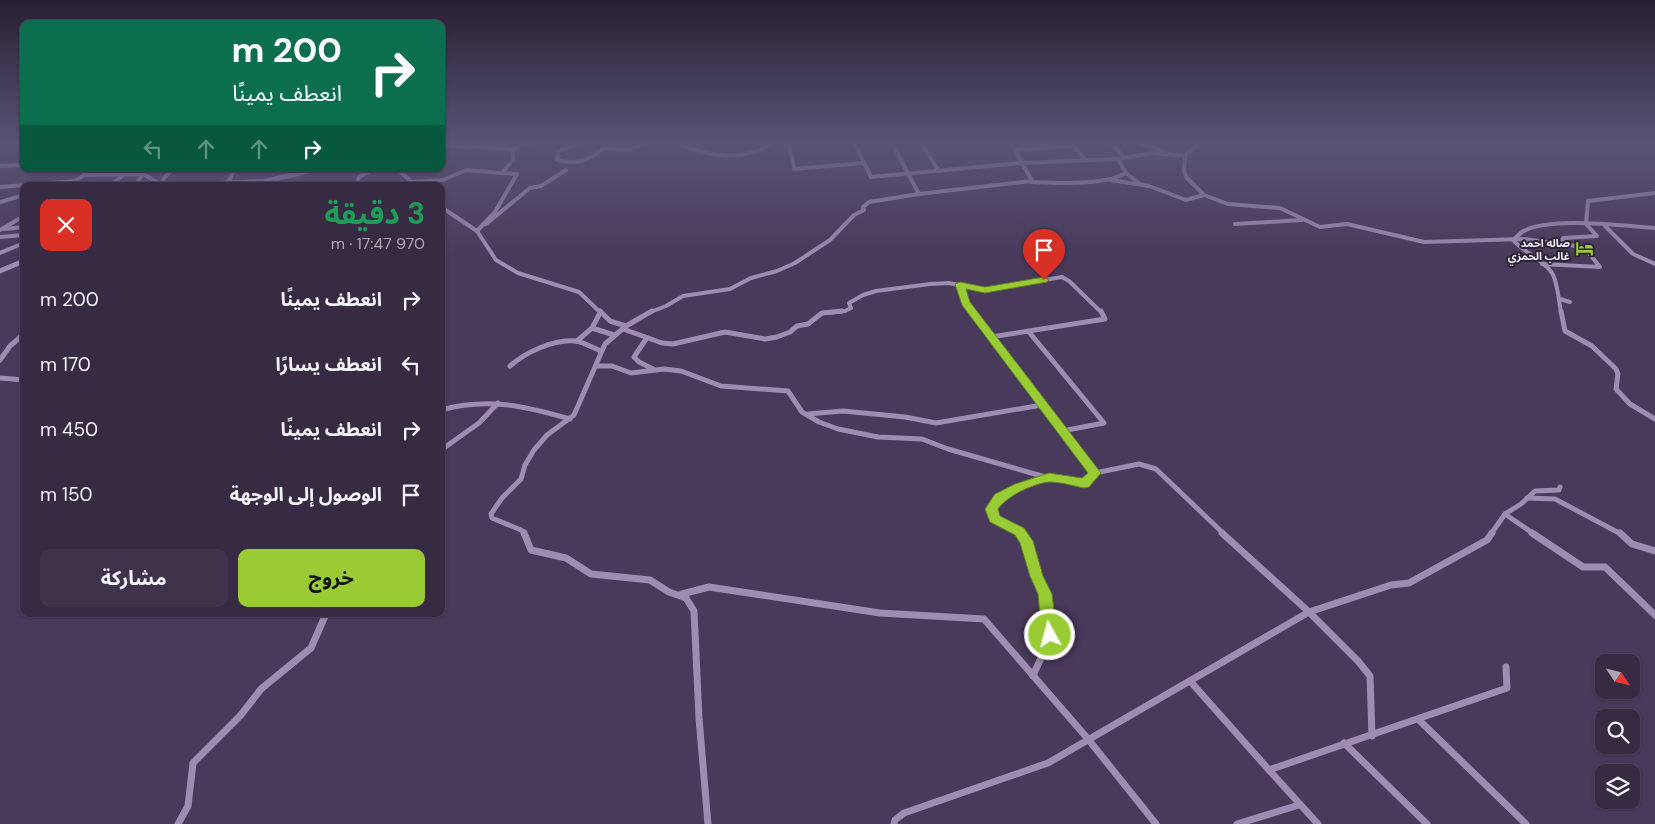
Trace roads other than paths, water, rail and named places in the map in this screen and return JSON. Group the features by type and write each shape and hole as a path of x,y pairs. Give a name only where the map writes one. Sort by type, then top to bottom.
{"street":[{"path":"412,182 420,181"},
{"path":"486,224 513,181"},
{"path":"477,231 530,188 541,186 548,181"},
{"path":"913,181 919,194"},
{"path":"1052,181 919,194 870,202 863,207 864,210 854,215 830,240 795,263 777,271 751,278 730,289 683,296 666,306 644,314 614,335 605,344 574,415 547,435 534,450 520,479 502,498 491,514 492,518 521,530 525,534 531,550 566,558 591,574 647,578 656,582 664,590 682,594 709,587 881,614 952,620 984,619 1088,739 1156,824"},
{"path":"1121,181 1141,184 1186,200 1204,195"},
{"path":"1138,181 1141,184"},
{"path":"1190,181 1204,195 1228,204 1280,208 1320,227 1340,224 1354,225 1424,242 1476,239 1529,240 1564,244 1584,247 1600,267 1542,264"},
{"path":"228,182 265,182"},
{"path":"0,187 20,185"},
{"path":"1564,244 1562,242 1563,238 1597,236 1586,224 1588,200 1655,193"},
{"path":"0,202 20,196"},
{"path":"445,210 477,231 496,260 518,273 579,292 610,321 646,339 662,344 673,344 725,332 765,339 777,337 797,326 808,324 822,313 845,312 851,308 849,303 863,295 876,291 930,284 960,284 985,290 1062,276 1102,312 1105,318 992,337"},
{"path":"2,229 20,218"},
{"path":"1235,224 1303,220"},
{"path":"1513,240 1522,230 1556,224 1655,228"},
{"path":"1605,226 1632,255 1655,264"},
{"path":"2,229 20,227"},
{"path":"0,236 20,234"},
{"path":"1513,240 1554,276 1553,286 1560,300 1565,331 1585,342 1610,364 1618,374 1616,389 1630,404 1655,420"},
{"path":"0,253 20,244"},
{"path":"11,249 20,248"},
{"path":"0,271 20,263"},
{"path":"960,284 965,303 1095,473"},
{"path":"1560,300 1570,302"},
{"path":"577,341 592,328 600,313"},
{"path":"592,328 614,335"},
{"path":"1030,332 1104,423 1062,431"},
{"path":"0,360 10,346 20,337"},
{"path":"646,339 634,357 638,362 653,369 681,371 721,386 788,391 791,393 797,407 806,414 838,430 865,435 917,437 935,440 948,449 1049,478 1084,483 1095,473 1138,464 1156,469 1189,502 1309,612 1358,661 1370,676 1372,736"},
{"path":"510,366 516,359 532,354 548,344 577,341 601,351"},
{"path":"597,366 612,366 631,373 647,372 653,369"},
{"path":"0,378 20,380"},
{"path":"445,409 463,404 489,402 536,409 570,419"},
{"path":"445,447 479,423 498,404"},
{"path":"806,414 843,411 905,416 936,423 1042,404"},
{"path":"1033,676 1050,635 1045,594 1026,541 1019,532 994,518 992,509 1000,497 1019,487 1049,478"},
{"path":"894,824 895,820 904,813 1048,764 1309,612 1391,585 1409,583 1487,540 1505,514 1535,491 1559,490 1560,487"},
{"path":"1527,498 1555,500 1619,532 1632,544 1655,552"},
{"path":"1505,514 1583,567 1605,567 1655,615"},
{"path":"682,594 692,604 694,612 696,693 708,824"},
{"path":"178,824 188,806 193,763 240,716 261,690 311,648 325,617"},
{"path":"1269,770 1344,743 1372,736 1419,720 1474,697 1507,688 1506,667"},
{"path":"1190,681 1318,824"},
{"path":"1419,720 1526,824"},
{"path":"1344,743 1426,824"},
{"path":"1237,824 1299,805"}],"place":[{"name":"صاله احمد غالب الحمزي","path":"1584,249"}]}
